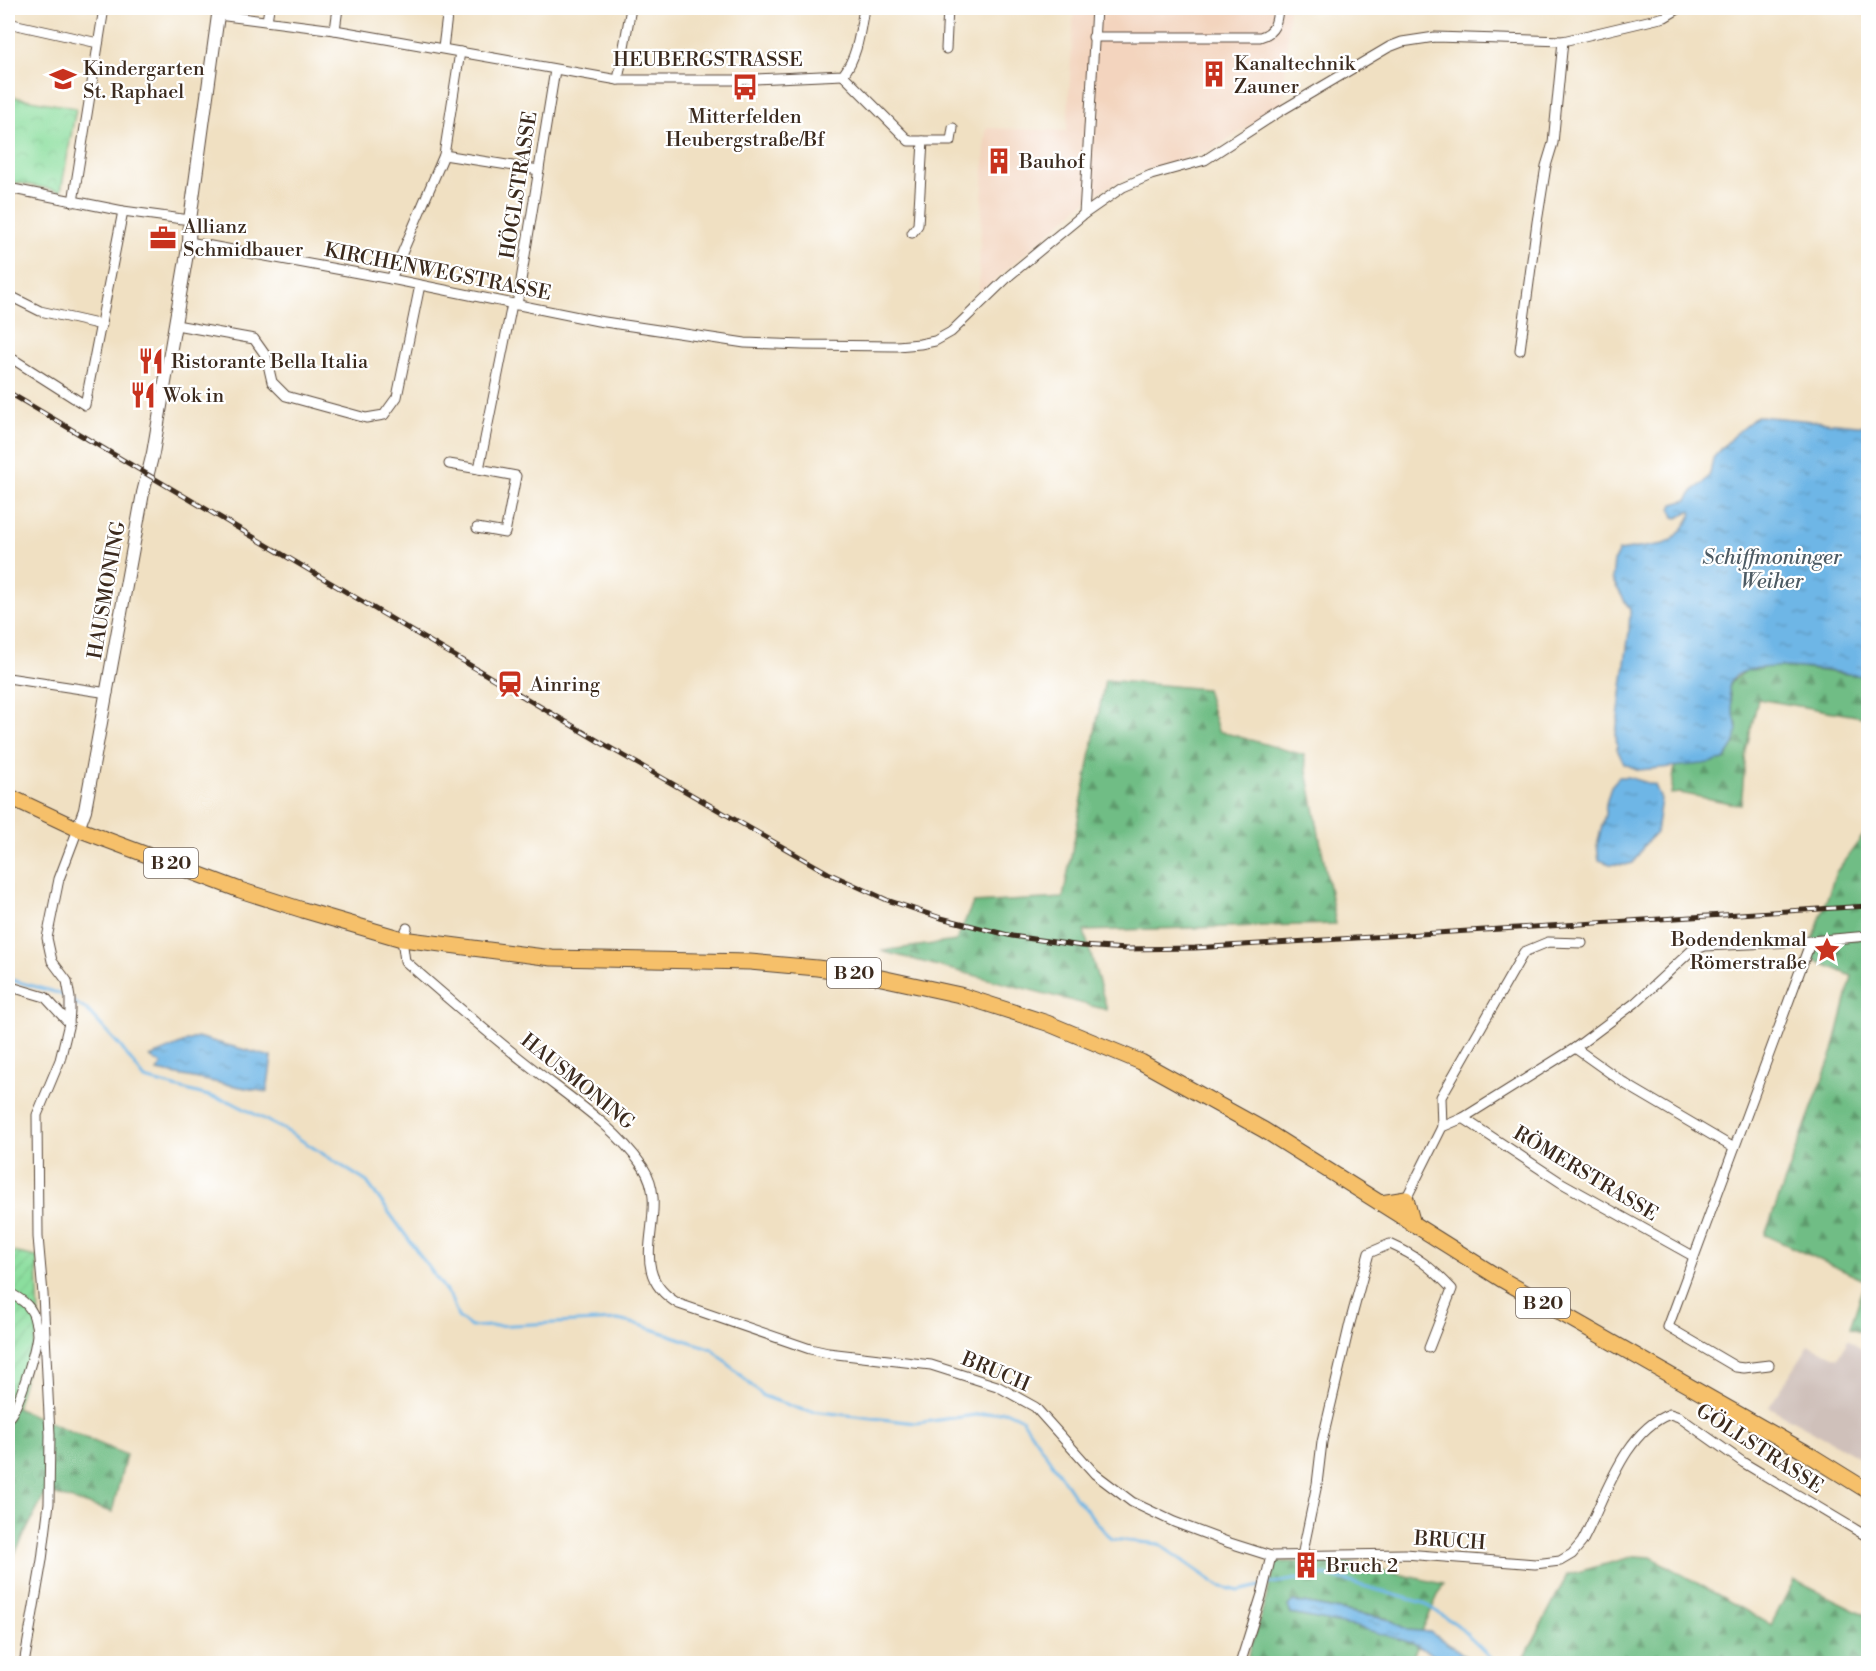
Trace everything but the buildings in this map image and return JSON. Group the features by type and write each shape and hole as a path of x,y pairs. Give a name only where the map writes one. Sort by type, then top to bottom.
{"main road":[{"name":"B 20","path":"8,796 78,829 260,896 404,933 552,958 750,962 863,974 960,995 1047,1023 1141,1062 1264,1130 1501,1279 1805,1452 1869,1491"},
{"path":"1381,1203 1406,1199 1413,1224"},
{"path":"1805,1452 1869,1482"},
{"path":"1805,1452 1869,1502"}],"street":[{"path":"73,202 104,8"},
{"path":"267,21 269,8"},
{"path":"335,30 338,8"},
{"path":"442,48 448,8"},
{"path":"618,80 631,8"},
{"path":"864,8 860,36 852,64 843,75 909,141 951,141 953,128"},
{"path":"946,49 948,8"},
{"path":"1084,214 1096,8"},
{"path":"1094,37 1260,37 1267,35 1274,28 1278,8"},
{"name":"KIRCHENWEGSTRASSE","path":"189,242 391,279 598,321 745,343 897,346 935,341 951,332 1010,275 1084,214 1123,186 1205,159 1279,111 1373,55 1402,42 1436,37 1563,41 1665,17 1677,10"},
{"name":"HEUBERGSTRASSE","path":"219,11 618,80 734,80 843,75"},
{"name":"HAUSMONING","path":"78,829 85,810 108,693 143,493 153,453 176,324 219,11"},
{"path":"8,22 98,43"},
{"path":"1520,350 1537,222 1555,124 1563,41"},
{"path":"391,279 444,155 460,52"},
{"name":"HÖGLSTRASSE","path":"479,469 515,304 555,70"},
{"path":"912,233 918,225 922,141"},
{"path":"444,155 539,170"},
{"path":"8,188 123,211 190,220"},
{"path":"8,356 85,405 123,211"},
{"path":"176,324 254,339 266,356 272,382 286,396 366,418 384,415 398,397 420,285"},
{"path":"8,295 40,311 102,325"},
{"path":"449,464 516,477 505,533 477,528"},
{"path":"8,678 108,693"},
{"path":"24,1664 42,1560 49,1503 50,1435 38,1237 37,1115 60,1060 70,1010 67,981 52,961 47,938 59,879 78,829"},
{"name":"HAUSMONING","path":"404,933 405,961 500,1043 621,1140 645,1169 652,1189 654,1207 649,1264 651,1277 668,1298"},
{"path":"1442,1127 1462,1118 1575,1048 1635,1003 1691,951 1705,946 1869,936"},
{"path":"1769,1365 1736,1367 1668,1327 1811,941"},
{"path":"1406,1199 1442,1127 1441,1097 1524,952 1548,942 1582,943"},
{"path":"8,986 45,997 69,1023"},
{"path":"1575,1048 1627,1085 1734,1148"},
{"name":"RÖMERSTRASSE","path":"1462,1118 1560,1182 1693,1256"},
{"path":"1302,1556 1325,1431 1369,1253 1390,1244 1415,1256 1433,1269 1452,1289 1429,1348"},
{"path":"8,1292 24,1302 34,1315 36,1338 20,1397 12,1415 8,1418"},
{"path":"24,1302 43,1294"},
{"name":"BRUCH","path":"668,1298 678,1304 810,1349 931,1365 997,1386 1035,1407 1095,1474 1132,1502 1174,1522 1271,1556 1405,1554 1535,1564 1560,1561"},
{"name":"GÖLLSTRASSE","path":"1560,1561 1572,1554 1582,1542 1624,1457 1648,1427 1659,1418 1670,1414 1679,1417 1744,1463 1869,1537"},
{"path":"1240,1664 1262,1594 1271,1556"}],"shaded area":[{"path":"1074,8 1289,8 1283,105 1212,150 1140,172 1104,189 1080,206 979,294 986,128 1067,131"},
{"path":"1848,1340 1868,1352 1868,1462 1769,1407 1809,1345 1838,1358"}],"green space":[{"path":"8,96 76,108 61,191 8,181"},
{"path":"1776,665 1862,676 1868,672 1868,718 1758,699 1746,751 1741,805 1680,793 1671,794 1675,766 1724,760 1735,744 1737,724 1733,717 1729,688 1731,682 1747,670"},
{"path":"1105,680 1206,689 1218,731 1304,755 1336,924 1084,931 1107,1010 881,951 956,941 973,903 1063,898"},
{"path":"1868,829 1868,1335 1850,1327 1866,1281 1765,1235 1833,1051 1852,976 1807,957 1836,872"},
{"path":"8,1251 37,1257 39,1328 16,1408 8,1408"},
{"path":"8,1408 16,1408 126,1455 112,1512 46,1492 8,1567"},
{"path":"1635,1556 1651,1557 1771,1625 1794,1580 1868,1616 1868,1663 1639,1664 1604,1658 1522,1663 1567,1575"},
{"path":"1277,1562 1345,1562 1443,1584 1422,1631 1407,1630 1391,1619 1293,1601 1288,1606 1291,1614 1357,1626 1412,1643 1418,1646 1410,1663 1246,1664"}],"water":[{"name":"Schiffmoninger Weiher","path":"1757,416 1868,426 1868,672 1862,676 1786,667 1746,671 1733,678 1729,690 1737,731 1733,746 1724,760 1639,770 1624,764 1617,749 1616,734 1630,610 1612,579 1614,561 1619,551 1664,544 1677,535 1692,513 1689,511 1678,518 1674,517 1671,509 1673,504 1687,500 1695,489 1704,483 1710,474 1713,458 1732,437"},
{"path":"1619,777 1628,777 1655,785 1661,799 1656,833 1645,844 1633,863 1625,865 1610,864 1599,860 1597,845 1611,786"},
{"path":"197,1037 272,1057 267,1092 157,1071 162,1065 150,1057"},
{"path":"1293,1601 1391,1620 1407,1630 1430,1632 1473,1663 1451,1663 1412,1643 1357,1627 1291,1614 1288,1606"}],"waterway":[{"path":"8,979 58,993 87,1010 120,1046 145,1079 231,1102 287,1131 367,1182 451,1298 458,1317 471,1327 618,1320 640,1325 712,1349 763,1396 803,1410 916,1423 1005,1411 1022,1419 1073,1494 1111,1539 1159,1544 1219,1586 1239,1591 1272,1583 1325,1575 1423,1603 1456,1624 1497,1664"}],"railway":[{"path":"8,392 605,745 828,873 887,900 941,918 1012,936 1082,946 1127,949 1195,948 1868,906"}],"place":[{"name":"Kanaltechnik Zauner","path":"1214,74"},
{"name":"Kindergarten St. Raphael","path":"63,79"},
{"name":"Mitterfelden Heubergstraße/Bf","path":"745,87"},
{"name":"Bauhof","path":"999,161"},
{"name":"Allianz Schmidbauer","path":"163,238"},
{"name":"Ristorante Bella Italia","path":"151,361"},
{"name":"Wok in","path":"143,395"},
{"name":"Ainring","path":"510,684"},
{"name":"Bodendenkmal Römerstraße","path":"1827,950"},
{"name":"Bruch 2","path":"1306,1565"}]}
